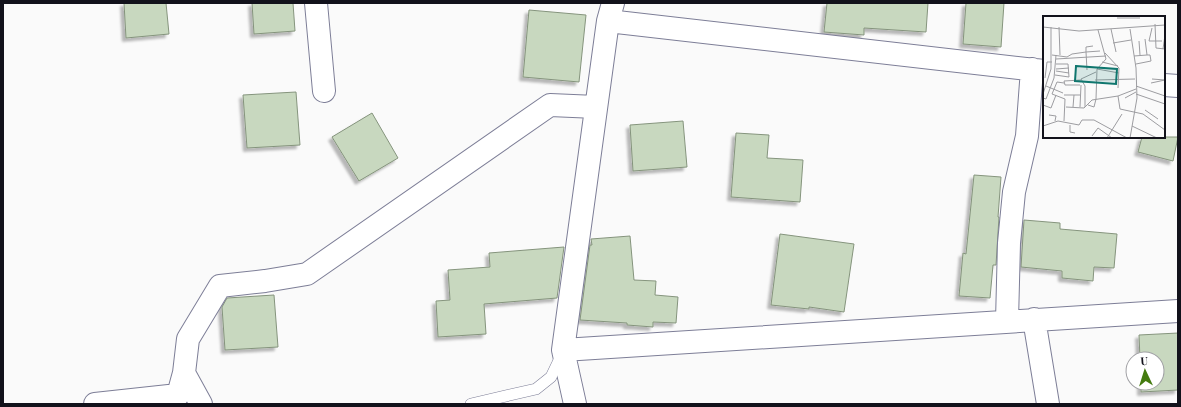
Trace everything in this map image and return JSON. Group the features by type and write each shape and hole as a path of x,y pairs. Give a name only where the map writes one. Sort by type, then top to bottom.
{"street":[{"path":"316,3 324,91"},
{"path":"575,404 564,350 610,12 1038,70 1028,136 1014,192 1009,243 1007,321"},
{"path":"1165,84 1178,86"},
{"path":"95,404 178,396 184,373 188,339 220,286 307,274 550,105 596,107"},
{"path":"564,350 1178,311"},
{"path":"1034,319 1048,404"},
{"path":"184,373 201,404"}],"lane":[{"path":"471,404 536,388 551,377 564,350"}],"building":[{"path":"124,3 166,3 169,34 126,38"},
{"path":"252,3 293,3 295,31 254,34"},
{"path":"827,3 928,3 926,32 864,28 864,35 824,32"},
{"path":"966,3 1004,3 1001,47 963,44"},
{"path":"529,10 586,15 579,82 523,77"},
{"path":"296,92 300,145 247,148 243,95"},
{"path":"372,113 398,158 359,181 332,137"},
{"path":"683,121 687,167 633,171 630,125"},
{"path":"736,133 769,135 767,158 803,160 800,202 731,197"},
{"path":"1178,137 1173,161 1138,152 1142,138"},
{"path":"974,175 1001,177 996,265 993,265 990,298 959,296 963,253 966,254"},
{"path":"1024,220 1060,223 1060,229 1117,234 1114,268 1094,267 1093,281 1062,278 1062,271 1021,267"},
{"path":"780,234 854,244 844,312 809,307 809,309 771,305"},
{"path":"630,236 634,280 656,281 655,295 678,297 676,323 653,322 653,327 627,325 627,323 580,320 590,245 592,245 591,239"},
{"path":"564,247 557,298 484,304 486,334 438,337 436,301 450,300 448,270 490,267 489,253"},
{"path":"274,295 278,347 225,350 222,307 227,298"},
{"path":"1178,333 1178,390 1165,391 1165,351 1140,351 1139,335"}]}
